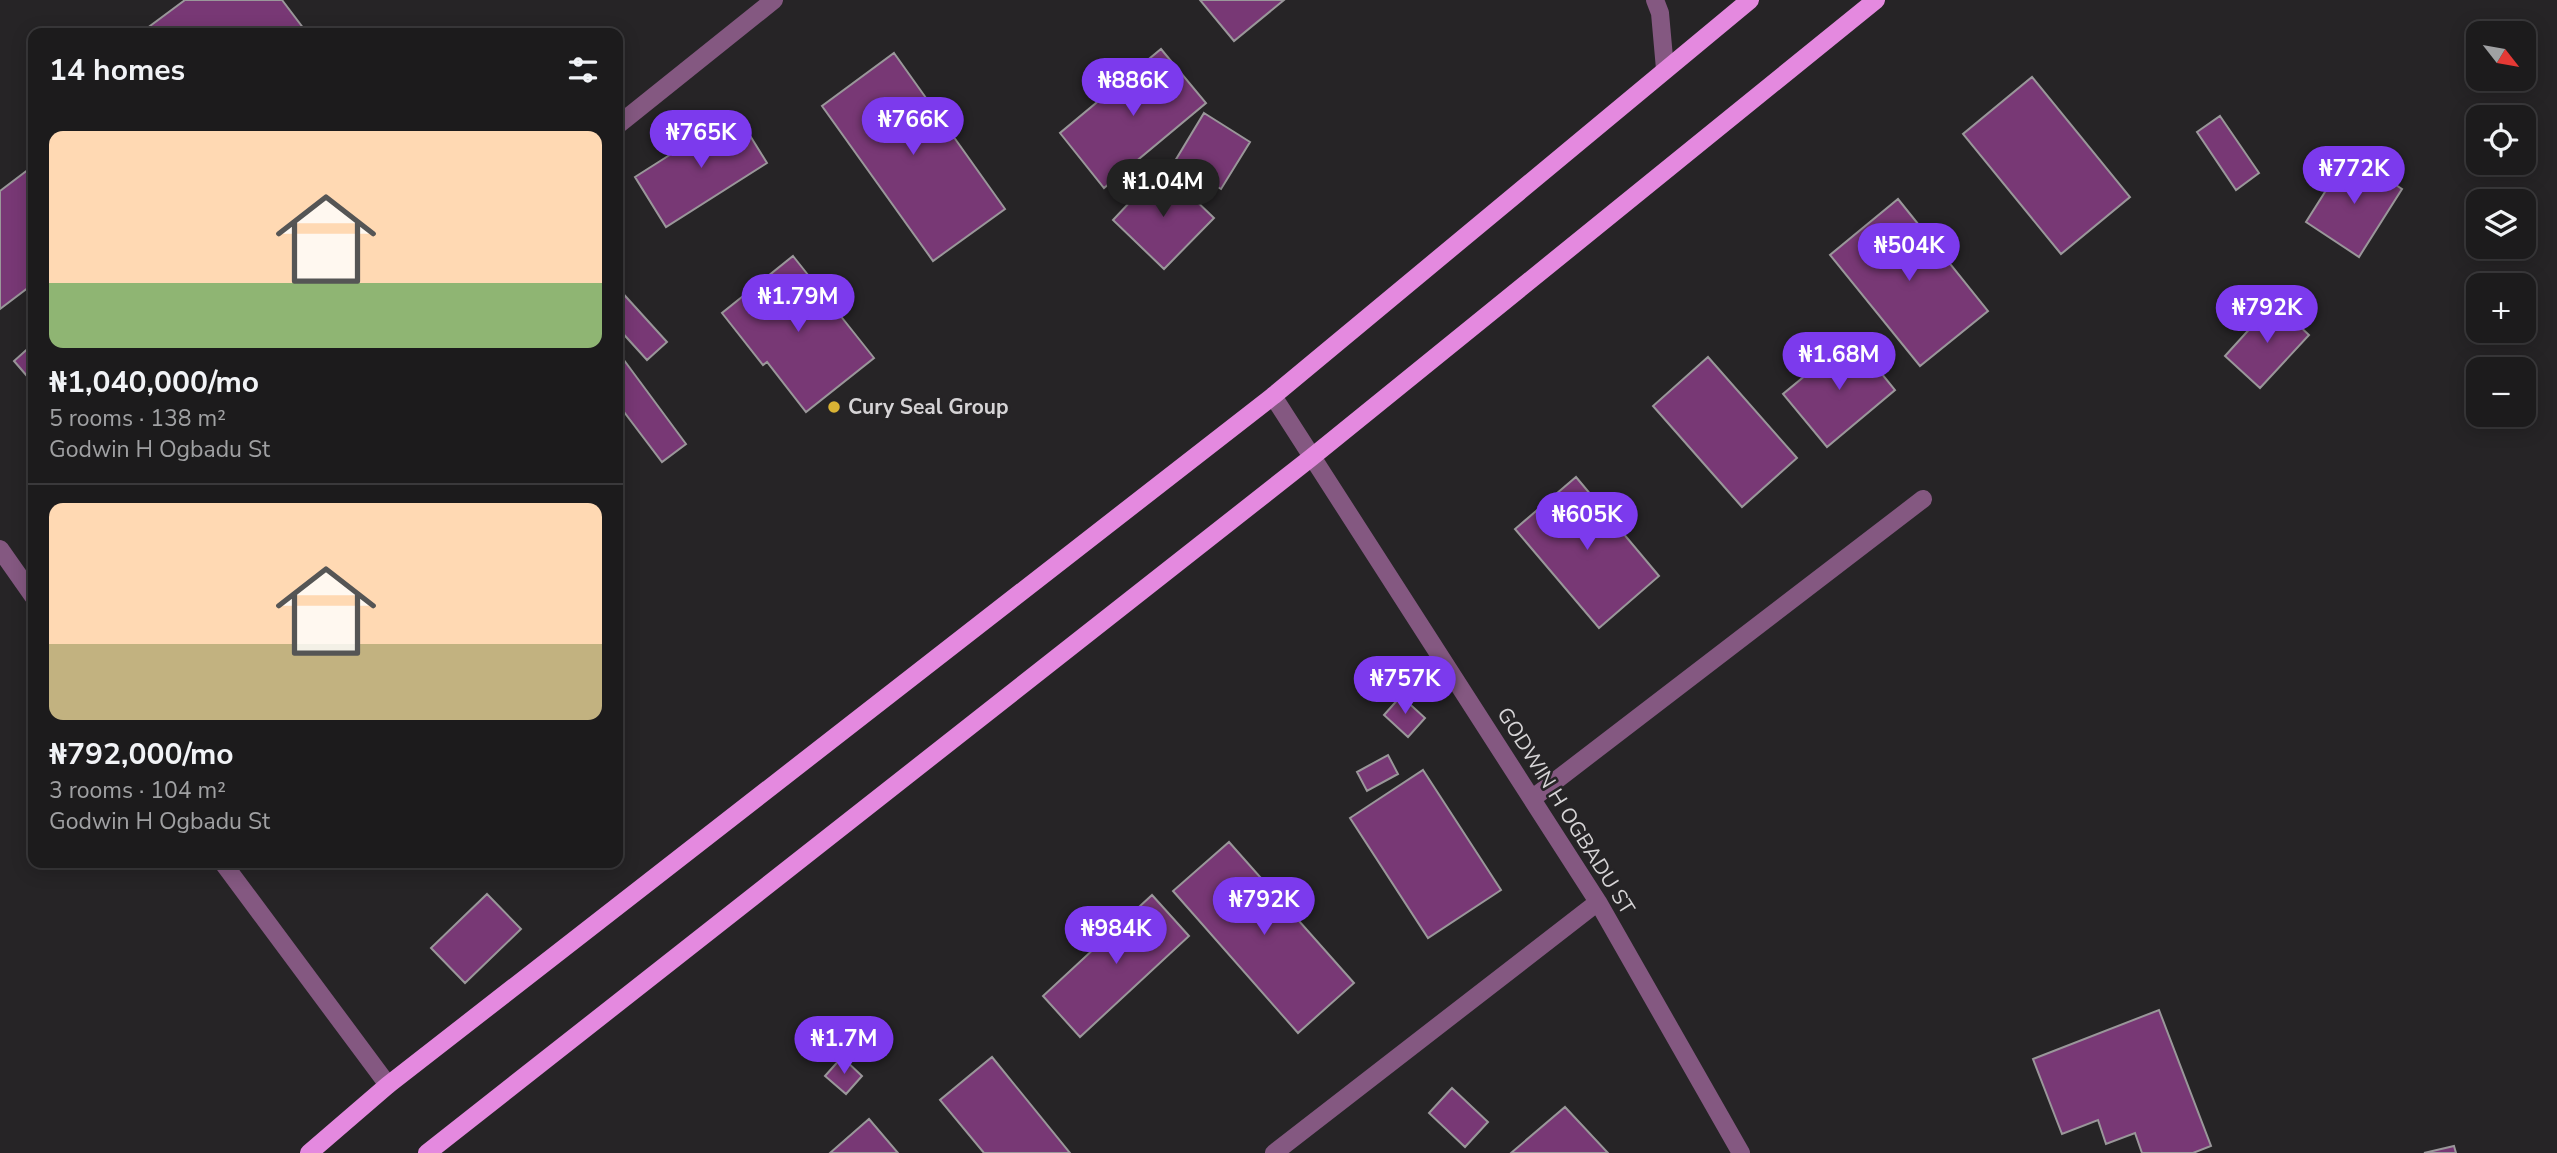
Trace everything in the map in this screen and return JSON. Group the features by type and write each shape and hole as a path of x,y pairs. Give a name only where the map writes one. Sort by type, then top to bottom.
{"main road":[{"path":"309,1153 388,1085 1273,396 1750,0"},
{"path":"427,1153 1312,457 1877,0"}],"street":[{"path":"623,121 774,0"},
{"path":"1655,0 1661,13 1665,69"},
{"name":"GODWIN H OGBADU ST","path":"1273,396 1598,902 1741,1153"},
{"path":"1533,798 1923,499"},
{"path":"0,549 28,587"},
{"path":"227,868 388,1085"},
{"path":"1274,1153 1598,902"}],"building":[{"path":"185,0 282,0 303,28 147,28"},
{"path":"1200,0 1284,0 1234,41"},
{"path":"1161,49 1206,103 1104,188 1060,133"},
{"path":"894,53 1005,209 933,261 822,106"},
{"path":"2032,77 2130,197 2061,254 1963,134"},
{"path":"736,113 767,163 666,227 635,177"},
{"path":"1204,113 1250,142 1221,189 1175,161"},
{"path":"2220,116 2259,173 2236,190 2197,132"},
{"path":"2349,154 2402,189 2359,257 2306,222"},
{"path":"1162,168 1214,218 1164,269 1113,220"},
{"path":"28,170 28,288 0,309 0,191"},
{"path":"1898,199 1988,311 1920,366 1830,255"},
{"path":"793,256 874,358 806,412 767,362 763,365 722,313"},
{"path":"623,294 667,342 647,360 623,334"},
{"path":"2274,302 2309,335 2260,388 2225,356"},
{"path":"1852,337 1895,390 1827,447 1783,394"},
{"path":"28,348 28,377 14,361"},
{"path":"1708,357 1797,458 1742,507 1653,406"},
{"path":"623,359 686,444 662,462 623,411"},
{"path":"1576,477 1659,576 1599,628 1515,529"},
{"path":"1401,696 1425,718 1408,737 1384,715"},
{"path":"1388,755 1398,774 1367,791 1357,772"},
{"path":"1423,770 1501,890 1428,938 1350,818"},
{"path":"1229,842 1354,983 1298,1033 1173,891"},
{"path":"487,894 521,929 465,983 431,948"},
{"path":"1152,895 1189,936 1080,1037 1043,996"},
{"path":"2159,1010 2211,1146 2193,1153 2142,1153 2135,1133 2106,1144 2098,1120 2062,1134 2033,1059"},
{"path":"842,1057 862,1076 846,1094 825,1076"},
{"path":"992,1057 1070,1153 984,1153 940,1100"},
{"path":"1452,1088 1488,1122 1465,1147 1429,1113"},
{"path":"1565,1107 1608,1153 1511,1153"},
{"path":"869,1119 898,1153 830,1153"},
{"path":"2454,1146 2456,1153 2424,1153"}],"place":[{"name":"Cury Seal Group","path":"834,407"}]}
